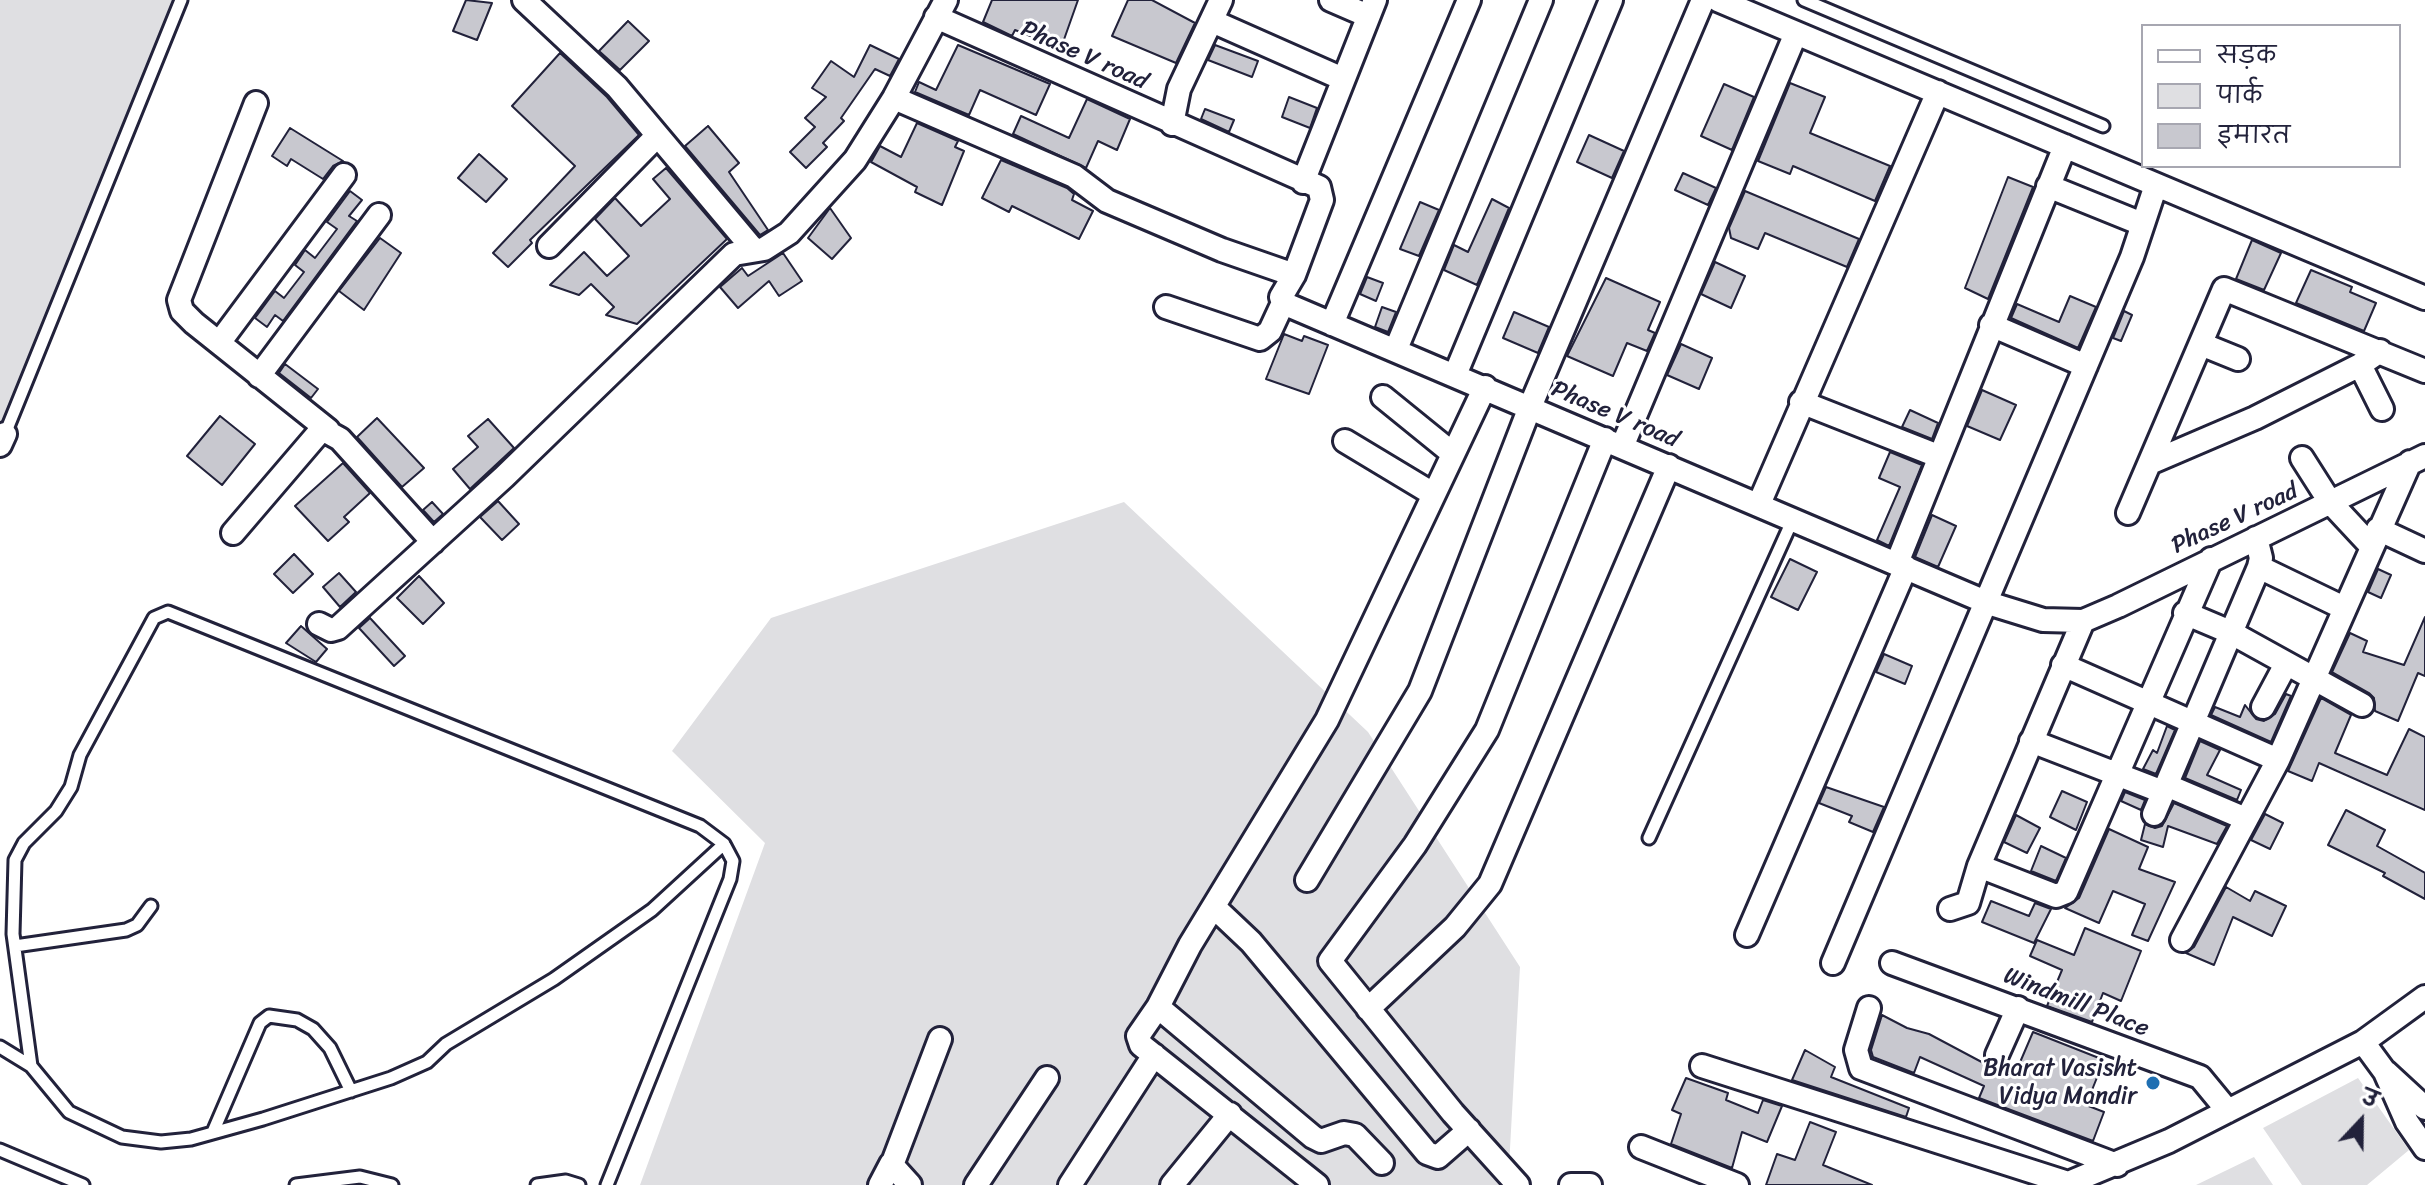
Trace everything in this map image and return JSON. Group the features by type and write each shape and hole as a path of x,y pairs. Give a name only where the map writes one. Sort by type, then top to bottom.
{"street":[{"path":"524,0 617,87 754,250"},
{"path":"1172,124 1179,89 1221,0"},
{"path":"1166,307 1260,339 1270,331 1322,200 1319,187 1303,182 1372,8 1331,0"},
{"path":"1332,324 1469,0"},
{"path":"1396,349 1541,0"},
{"path":"1455,375 1611,0"},
{"path":"1307,880 1420,691 1530,407 1703,0"},
{"path":"1718,0 2425,298"},
{"path":"319,624 331,630 338,628 433,542 734,254 770,246 789,233 855,160 894,98 941,9"},
{"name":"Phase V road","path":"941,9 1172,124 1303,182"},
{"path":"1212,21 1343,79"},
{"path":"1518,1185 1331,967 1331,958 1415,845 1487,730 1796,33"},
{"path":"1759,504 1938,92"},
{"path":"894,98 1074,176 1107,201 1222,250 1294,275"},
{"path":"256,103 179,300 182,311 328,430 433,542"},
{"path":"549,246 657,136"},
{"path":"1747,935 1902,565 1938,456 2065,146"},
{"path":"219,343 344,175"},
{"path":"1833,963 1988,603 2086,366 2156,185"},
{"path":"2048,186 2142,224"},
{"path":"259,376 379,215"},
{"path":"2128,513 2225,288 2425,371"},
{"name":"Phase V road","path":"1283,303 1988,603 2053,622 2083,621 2418,459"},
{"path":"1991,325 2086,366"},
{"path":"2201,344 2238,359"},
{"path":"2150,463 2255,418 2360,365 2380,351"},
{"path":"2360,365 2382,409"},
{"path":"1317,1185 1141,1045 1138,1036 1327,720 1485,387"},
{"path":"1383,397 1452,453"},
{"path":"1801,402 1938,456"},
{"path":"233,533 318,430 328,430"},
{"path":"1345,441 1433,494"},
{"path":"2302,458 2330,502 2375,538 2425,551"},
{"path":"2182,940 2278,760 2375,538 2418,459"},
{"path":"1368,1009 1455,927 1490,884 1669,466"},
{"path":"2154,814 2259,567 2261,558 2256,538"},
{"path":"1979,866 2056,896 2063,895 2069,889 2147,702 2160,645 2185,613 2211,559"},
{"path":"2259,567 2344,608"},
{"path":"2185,613 2230,632 2362,705"},
{"path":"1950,909 1968,903 1979,866 2083,621"},
{"path":"2263,707 2286,664"},
{"path":"2063,665 2278,760"},
{"path":"2031,741 2246,819"},
{"path":"1214,907 1251,942 1427,1153 1438,1157 1469,1130"},
{"name":"Windmill Place","path":"1892,963 2200,1077 2228,1111"},
{"path":"1702,1066 2066,1184 2117,1165 2363,1042 2425,997"},
{"path":"1158,1007 1313,1137 1321,1141 1344,1133 1355,1135 1377,1167 1411,1137"},
{"path":"1869,1008 1856,1050 1861,1068 2117,1165"},
{"path":"1997,1055 2018,1008"},
{"path":"880,1185 892,1165 940,1039"},
{"path":"2363,1042 2385,1072 2407,1122 2425,1148"},
{"path":"1070,1185 1154,1055"},
{"path":"2385,1072 2403,1084 2425,1108"},
{"path":"976,1185 1047,1078"},
{"path":"1183,1181 1230,1114"},
{"path":"1641,1147 1737,1185"},
{"path":"892,1165 910,1185"},
{"path":"1571,1185 1590,1185"}],"lane":[{"path":"3,439 181,0"},
{"path":"1804,0 2103,126"},
{"path":"1649,838 1793,518"},
{"path":"31,1066 15,946 11,890 15,860 24,843 56,811 71,787 80,755 154,618 168,612 700,826 724,844 733,861 730,879 607,1185"},
{"path":"0,1047 31,1066 69,1112 93,1126 122,1137 161,1142 213,1132 351,1091 427,1062 460,1035 554,979 652,910 724,844"},
{"path":"15,946 126,930 137,925 151,906"},
{"path":"213,1132 260,1023 269,1016 297,1020 313,1029 337,1059 351,1091"},
{"path":"0,1150 83,1185"},
{"path":"296,1185 360,1177 392,1185"},
{"path":"537,1185 566,1181 579,1185"}],"green space":[{"path":"0,0 173,0 0,428"},
{"path":"1124,502 1368,732 1520,967 1508,1185 640,1185 765,843 672,751 771,618"},
{"path":"2358,1078 2409,1150 2367,1185 2302,1185 2263,1128"},
{"path":"2254,1157 2273,1185 2196,1185"}],"building":[{"path":"466,0 492,3 477,40 453,31"},
{"path":"992,0 1078,0 1061,48 1015,30 1012,36 983,22"},
{"path":"1128,0 1152,0 1195,23 1176,63 1112,36"},
{"path":"628,21 649,41 620,70 599,51"},
{"path":"870,45 899,59 890,76 875,69 841,118 844,121 823,143 827,147 806,168 790,152 815,127 805,118 826,97 812,88 831,61 854,77"},
{"path":"958,45 1050,84 1036,115 980,90 969,115 915,92 919,82 936,90"},
{"path":"1215,45 1258,61 1252,77 1208,60"},
{"path":"560,53 607,97 639,135 530,240 532,243 508,267 493,253 575,166 512,106"},
{"path":"1790,83 1825,97 1810,133 1890,166 1875,201 1793,166 1790,174 1758,161"},
{"path":"1724,84 1754,97 1732,150 1701,136"},
{"path":"1289,97 1317,108 1310,128 1282,117"},
{"path":"1087,99 1130,119 1117,150 1098,141 1086,168 1013,134 1021,116 1069,138"},
{"path":"1205,109 1234,120 1229,132 1201,119"},
{"path":"917,123 958,141 955,147 964,151 942,205 915,192 917,187 871,162 880,146 901,157"},
{"path":"708,126 739,163 729,172 768,230 760,235 685,146"},
{"path":"290,128 343,161 333,166 323,179 291,159 287,166 272,156"},
{"path":"1589,135 1624,151 1612,178 1577,162"},
{"path":"479,154 507,179 486,202 458,178"},
{"path":"1001,160 1067,188 1074,194 1072,200 1093,211 1079,239 1012,206 1009,212 982,198"},
{"path":"666,168 727,239 637,324 606,315 614,307 591,284 579,295 550,285 584,252 607,276 629,256 595,219 615,198 641,226 670,199 653,179"},
{"path":"1683,173 1716,188 1708,205 1675,190"},
{"path":"2008,177 2033,187 1988,299 1965,288"},
{"path":"350,191 362,200 349,216 357,221 283,321 275,315 267,327 255,318 275,291 284,298 304,272 295,265 305,250 315,258 337,229 327,222"},
{"path":"1745,191 1859,239 1847,267 1765,233 1758,249 1731,238 1729,228"},
{"path":"1492,199 1509,208 1477,285 1444,270 1454,245 1468,252"},
{"path":"1420,202 1439,210 1419,256 1400,249"},
{"path":"830,208 851,238 832,259 808,238"},
{"path":"380,238 401,253 364,310 339,291"},
{"path":"2252,240 2281,253 2264,290 2236,279"},
{"path":"783,253 802,281 779,296 769,281 738,308 720,287 742,268 748,276"},
{"path":"1715,262 1745,276 1731,308 1701,294"},
{"path":"2311,270 2352,287 2350,292 2376,303 2364,331 2296,303"},
{"path":"1367,277 1383,283 1376,301 1360,294"},
{"path":"1606,278 1660,302 1648,330 1655,333 1647,351 1627,343 1613,376 1567,356"},
{"path":"2070,296 2096,307 2078,348 2011,318 2017,304 2059,322"},
{"path":"1382,307 1396,312 1388,332 1375,327"},
{"path":"2124,311 2132,315 2121,341 2113,338"},
{"path":"1514,312 1549,327 1538,353 1503,338"},
{"path":"1284,334 1302,341 1304,336 1328,345 1309,394 1266,379"},
{"path":"1681,344 1712,358 1699,389 1667,375"},
{"path":"285,364 318,389 311,398 279,373"},
{"path":"1982,390 2016,405 2000,440 1967,426"},
{"path":"1910,410 1938,423 1932,439 1902,427"},
{"path":"220,416 255,444 222,485 187,456"},
{"path":"377,418 424,468 402,487 357,437"},
{"path":"488,419 514,448 470,489 453,469 478,447 468,436"},
{"path":"1890,452 1922,465 1889,546 1877,540 1900,487 1879,478"},
{"path":"343,463 370,493 344,517 349,522 328,541 295,506"},
{"path":"498,501 519,524 502,540 480,517"},
{"path":"432,502 443,514 434,522 423,510"},
{"path":"1932,515 1956,526 1938,567 1915,557"},
{"path":"294,554 313,574 293,593 274,574"},
{"path":"1790,559 1817,572 1798,610 1771,597"},
{"path":"2378,569 2391,575 2381,598 2368,592"},
{"path":"339,573 356,592 340,607 323,587"},
{"path":"419,576 444,603 423,624 397,598"},
{"path":"2425,617 2425,676 2418,673 2398,721 2375,711 2374,698 2369,693 2332,672 2350,633 2367,641 2363,652 2404,665"},
{"path":"370,618 405,656 394,666 359,628"},
{"path":"301,626 327,649 316,662 286,643"},
{"path":"1884,654 1912,666 1905,684 1876,672"},
{"path":"2286,694 2291,696 2271,742 2211,715 2215,707 2240,717 2245,705 2256,719 2264,721 2275,714"},
{"path":"2321,698 2351,715 2335,753 2387,775 2409,729 2425,737 2425,810 2319,763 2312,781 2288,771"},
{"path":"2167,726 2175,730 2156,774 2143,769 2153,750 2157,753"},
{"path":"2200,741 2220,750 2207,775 2241,790 2237,800 2185,778"},
{"path":"1826,787 1884,807 1873,832 1849,822 1852,816 1819,803"},
{"path":"2062,791 2087,802 2076,830 2050,817"},
{"path":"2125,792 2145,800 2141,810 2121,801"},
{"path":"2174,803 2227,826 2217,844 2168,826 2163,847 2141,840 2145,824 2155,828 2162,826"},
{"path":"2346,810 2385,830 2377,846 2425,873 2425,899 2383,876 2385,873 2328,845"},
{"path":"2265,814 2283,823 2270,849 2251,840"},
{"path":"2016,815 2040,828 2027,853 2004,842"},
{"path":"2109,829 2148,847 2139,869 2175,882 2148,941 2132,935 2145,904 2113,891 2099,923 2065,908 2079,898"},
{"path":"2041,846 2066,858 2056,881 2031,871"},
{"path":"2226,887 2250,901 2255,891 2286,906 2272,936 2233,917 2214,965 2186,953 2194,947"},
{"path":"1991,901 2029,916 2035,903 2051,909 2034,943 1982,922"},
{"path":"2085,928 2141,951 2121,1001 2103,993 2092,1022 2047,1006 2062,970 2030,956 2037,940 2074,955"},
{"path":"1882,1015 1907,1028 1929,1034 1991,1067 2015,1074 2033,1032 2104,1060 2086,1105 2104,1112 2093,1141 1979,1098 1984,1086 1920,1057 1914,1073 1873,1057 1871,1050"},
{"path":"1805,1050 1835,1067 1831,1077 1909,1108 1906,1117 1792,1080"},
{"path":"1686,1078 1728,1093 1726,1100 1758,1113 1763,1100 1782,1106 1767,1142 1742,1132 1732,1168 1671,1144 1681,1114 1672,1110"},
{"path":"1810,1122 1836,1132 1823,1165 1872,1185 1766,1185 1777,1154 1795,1160"}],"place":[{"name":"Bharat Vasisht Vidya Mandir","path":"2153,1083"}]}
